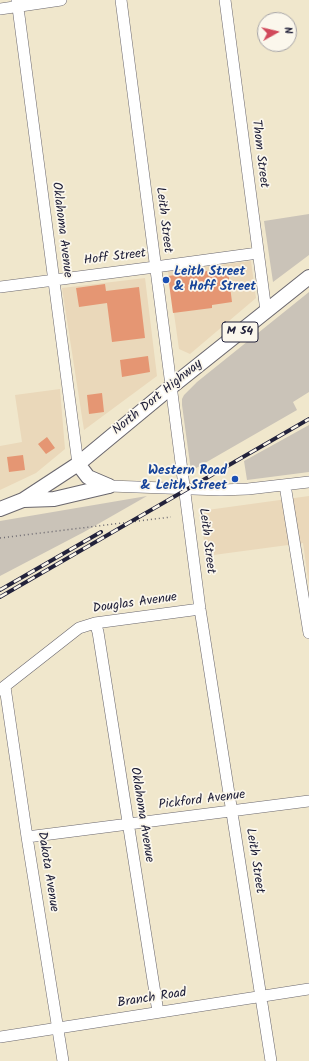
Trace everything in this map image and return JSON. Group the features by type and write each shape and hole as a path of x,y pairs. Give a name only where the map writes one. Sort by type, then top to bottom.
{"main road":[{"name":"North Dort Highway","path":"0,509 23,500 78,464 309,276"},
{"path":"78,464 88,477 109,486"},
{"path":"23,500 54,498 109,486"}],"street":[{"path":"0,9 17,3 61,0"},
{"name":"Leith Street","path":"121,0 200,609 271,1061"},
{"name":"Thom Street","path":"225,0 266,311"},
{"name":"Oklahoma Avenue","path":"17,3 78,464"},
{"name":"Hoff Street","path":"0,287 258,253"},
{"path":"109,486 185,490 235,490 309,482"},
{"path":"285,485 309,633"},
{"name":"Douglas Avenue","path":"2,688 79,628 95,623 200,609"},
{"name":"Oklahoma Avenue","path":"95,623 98,632 158,1012"},
{"name":"Dakota Avenue","path":"2,688 63,1061"},
{"name":"Pickford Avenue","path":"27,837 309,801"},
{"name":"Branch Road","path":"0,1037 309,989"}],"path":[{"path":"0,538 171,517"}],"shaded area":[{"path":"309,214 309,255 273,282 264,221"},
{"path":"251,261 256,298 190,354 179,349 168,271"},
{"path":"145,278 157,376 84,430 62,288"},
{"path":"309,292 309,392 293,402 297,410 191,471 182,405 184,395 197,382"},
{"path":"60,389 65,449 36,473 0,490 0,446 22,442 15,395"},
{"path":"309,425 309,472 247,480 244,461"},
{"path":"147,496 84,532 0,576 0,521"},
{"path":"309,496 309,586 303,543 206,556 200,511"}],"building":[{"path":"207,271 208,274 228,271 232,302 212,305 212,308 173,313 168,276"},
{"path":"105,284 106,291 139,287 145,338 112,342 107,303 79,307 76,288"},
{"path":"148,356 150,372 122,377 120,360"},
{"path":"102,393 104,412 89,414 87,395"},
{"path":"47,437 55,448 46,454 38,444"},
{"path":"23,455 25,470 9,472 7,457"}],"railway":[{"path":"0,597 309,419"},
{"path":"0,590 101,532"}],"place":[{"name":"Leith Street & Hoff Street","path":"166,280"},
{"name":"Western Road & Leith Street","path":"235,479"}]}
